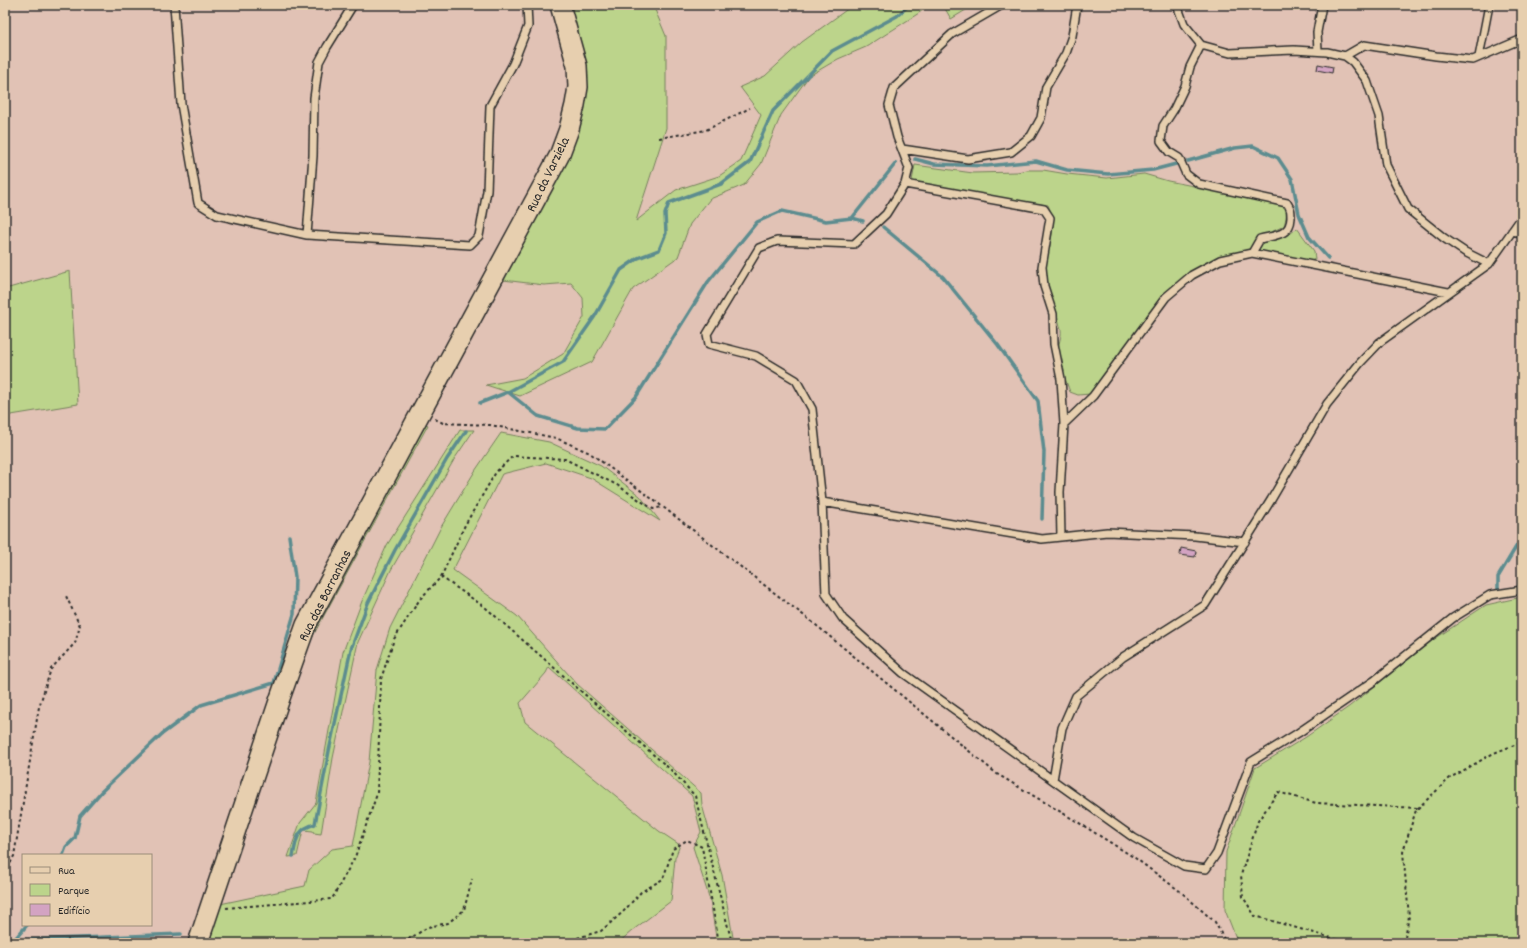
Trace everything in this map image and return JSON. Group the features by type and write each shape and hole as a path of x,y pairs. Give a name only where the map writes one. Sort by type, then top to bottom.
{"main road":[{"name":"Rua da Varziela","path":"499,269 559,156 569,129 575,105 578,87 577,66 560,5"},
{"name":"Rua das Barranhas","path":"198,943 306,625 499,269"}],"lane":[{"path":"174,5 181,104 198,203 217,215 307,235 470,245 479,236 487,191 490,106 513,64 528,26 527,5"},
{"path":"307,235 313,156 314,98 319,62 353,5"},
{"path":"1002,5 952,34 894,88 889,106 897,137 909,168 905,184 886,214 854,244 777,241 759,248 706,334 709,344 756,356 796,380 812,409 822,502 826,594 843,619 903,673 1134,838 1177,863 1184,866 1206,869 1217,853 1251,762 1298,733 1374,681 1452,618 1490,595 1522,590"},
{"path":"902,149 968,159 1011,152 1031,136 1040,118 1046,87 1066,53 1072,36 1077,5"},
{"path":"1177,5 1184,24 1201,45 1230,53 1294,50 1327,52 1346,56 1353,62 1367,81 1379,116 1386,165 1408,208 1444,238 1465,252 1489,264"},
{"path":"1318,51 1317,32 1322,5"},
{"path":"1479,57 1489,5"},
{"path":"1346,56 1364,45 1473,60 1522,39"},
{"path":"1201,45 1190,68 1185,86 1174,109 1163,126 1161,141 1169,152 1179,158 1186,174 1199,184 1287,203 1291,209 1290,226 1286,232 1260,239 1252,253"},
{"path":"905,184 1044,209 1050,218 1042,267 1044,286 1053,314 1054,344 1061,379 1064,424 1060,492 1061,537"},
{"path":"1053,780 1062,728 1076,696 1123,657 1204,605 1245,542 1327,404 1360,363 1380,342 1489,264 1522,217"},
{"path":"1512,231 1522,233"},
{"path":"1064,424 1093,396 1166,297 1192,275 1220,260 1252,253 1448,292"},
{"path":"822,502 1042,539 1107,532 1195,536 1245,542"}],"path":[{"path":"659,138 706,130 750,108"},
{"path":"421,413 443,423 490,426 556,438 590,453 811,620 997,774 1135,858 1180,892 1215,922 1226,943"},
{"path":"209,910 332,898 355,857 377,794 381,679 394,639 420,599 441,577 465,525 496,472 513,456 565,459 617,485 653,508 663,507"},
{"path":"441,577 486,608 671,770 695,796 732,943"},
{"path":"5,874 14,856 39,707 51,669 75,643 80,626 66,596"},
{"path":"1404,943 1408,916 1403,852 1418,808 1450,778 1494,753 1522,742"},
{"path":"1349,943 1255,916 1243,897 1242,874 1258,821 1278,792 1316,803 1418,808"},
{"path":"560,943 601,931 623,912 641,892 663,880 673,849 687,840 702,847 718,943"},
{"path":"403,943 428,927 448,923 464,910 472,879"}],"green space":[{"path":"568,5 653,5 666,36 666,128 636,221 676,190 719,176 741,161 761,115 740,87 765,76 802,42 853,5 929,5 866,47 838,59 809,76 781,115 761,164 744,185 710,199 690,224 678,257 633,289 592,362 520,396 486,385 523,378 563,354 584,317 583,298 571,283 544,285 503,280 555,184 581,111"},
{"path":"943,5 974,5 951,19"},
{"path":"915,165 973,173 1043,170 1107,178 1144,174 1168,181 1284,204 1286,209 1286,218 1284,226 1267,234 1258,236 1252,250 1223,257 1164,296 1137,329 1105,379 1090,394 1078,395 1070,392 1060,366 1058,355 1061,330 1046,277 1047,258 1053,224 1052,214 1048,205 1013,201 912,181"},
{"path":"1297,228 1314,251 1315,259 1311,261 1259,251 1259,246 1265,240 1290,234"},
{"path":"70,271 78,404 5,416 5,289"},
{"path":"423,423 428,425 315,632 289,691 312,631"},
{"path":"460,430 474,430 455,458 391,570 358,642 333,758 321,834 303,830 297,856 288,857 300,823 316,803 343,652 362,601 387,545"},
{"path":"501,433 549,442 601,466 640,496 660,521 591,478 546,463 502,474 453,570 517,616 577,684 701,793 702,805 722,875 734,943 717,943 710,900 693,847 701,832 692,796 549,667 546,673 520,703 525,722 659,831 680,845 675,858 671,901 618,943 206,943 220,904 305,886 309,870 332,849 353,846 369,762 377,670 390,628 441,527 475,471"},
{"path":"1522,597 1522,943 1238,943 1225,910 1226,852 1255,768 1306,737 1350,706 1433,640 1486,605"}],"building":[{"path":"1318,64 1333,67 1332,73 1317,70"},
{"path":"1181,548 1196,551 1195,557 1180,555"}],"waterway":[{"path":"480,403 508,392 563,362 595,316 621,270 638,258 659,250 666,233 665,214 669,203 721,184 750,162 773,111 832,51 897,16 909,5"},
{"path":"1188,161 1235,148 1253,146 1278,158 1292,179 1299,214 1309,237 1328,258"},
{"path":"915,159 934,164 987,166 1036,161 1067,170 1108,174 1153,170 1176,164"},
{"path":"508,392 538,416 578,428 605,429 636,397 708,282 757,222 782,211 826,221 852,218 896,163"},
{"path":"852,218 863,221"},
{"path":"883,227 943,277 998,345 1038,401 1044,452 1042,519"},
{"path":"293,856 298,836 304,829 315,824 351,649 368,603 395,550 447,459 466,431"},
{"path":"63,854 66,847 75,838 80,816 101,792 162,734 201,705 274,683 294,614 295,577 289,536"},
{"path":"1498,589 1498,577 1522,537"},
{"path":"5,940 15,939 26,926"},
{"path":"15,939 30,940 181,934"}]}
